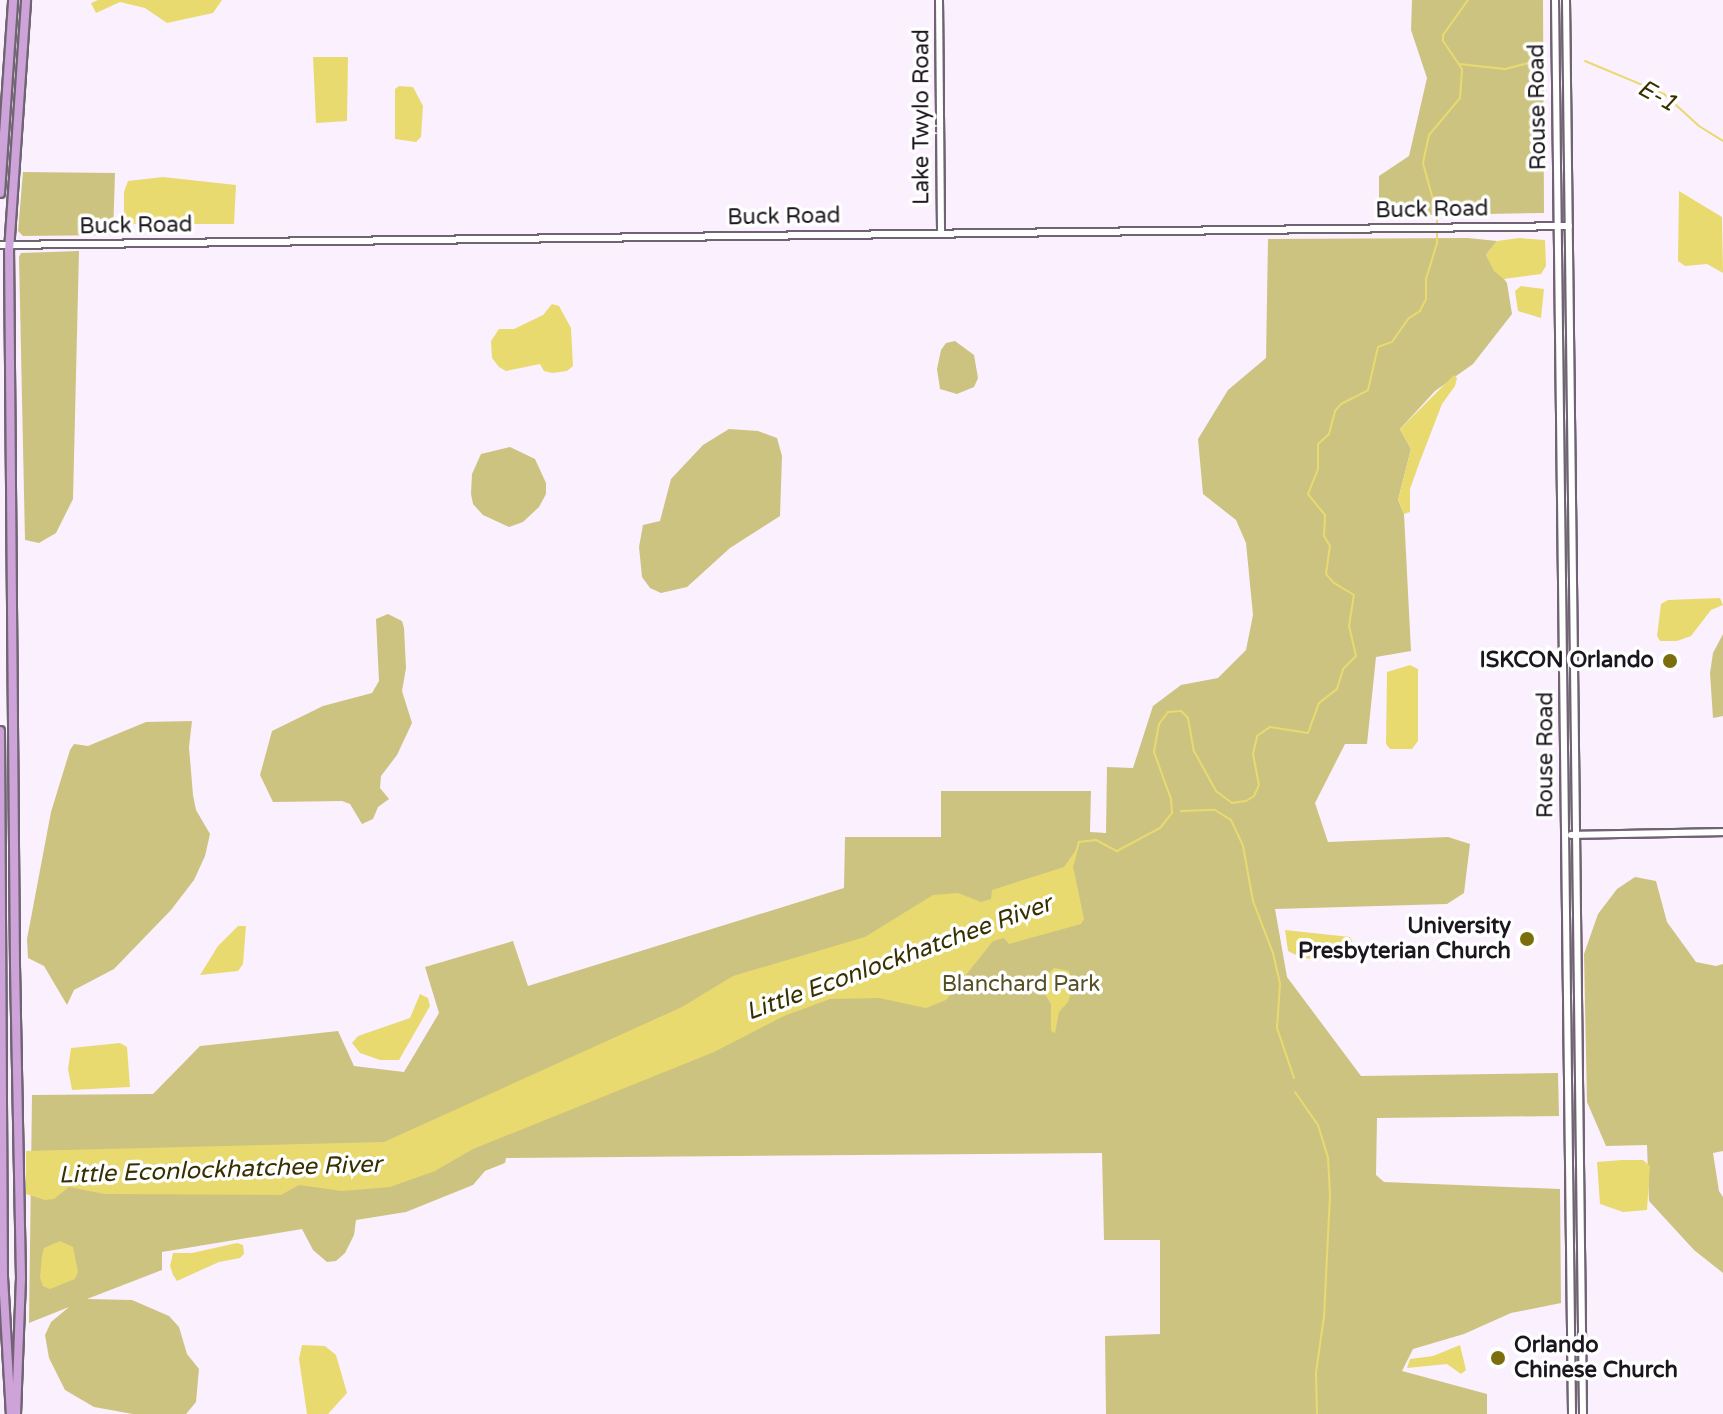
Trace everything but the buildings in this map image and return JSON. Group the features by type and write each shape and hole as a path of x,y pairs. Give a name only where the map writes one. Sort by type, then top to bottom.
{"main road":[{"path":"0,193 13,0"},
{"path":"14,1414 21,1206 5,245 26,0"},
{"path":"0,731 2,1206 14,1414"}],"street":[{"name":"Lake Twylo Road","path":"939,0 941,233"},
{"name":"Rouse Road","path":"1555,0 1572,1414"},
{"name":"Rouse Road","path":"1566,0 1583,1414"},
{"name":"Buck Road","path":"5,245 1569,226"},
{"path":"1564,839 1574,833 1723,832"}],"green space":[{"path":"1412,0 1543,0 1544,213 1379,216 1379,176 1409,156 1427,78 1411,30"},
{"path":"23,172 115,173 113,235 23,236 18,231"},
{"name":"Blanchard Park","path":"1468,238 1497,241 1486,255 1507,283 1512,314 1473,364 1435,391 1400,429 1411,449 1398,500 1404,514 1411,651 1376,657 1367,744 1345,744 1315,803 1328,842 1448,837 1470,844 1464,893 1447,904 1275,909 1287,977 1361,1076 1558,1073 1559,1116 1377,1118 1376,1175 1384,1182 1560,1189 1561,1303 1511,1313 1464,1334 1413,1349 1402,1371 1487,1394 1487,1414 1106,1414 1105,1336 1160,1334 1160,1240 1104,1240 1102,1153 506,1158 505,1163 485,1171 473,1185 406,1212 356,1220 354,1235 345,1253 336,1261 327,1262 313,1250 302,1229 162,1252 162,1270 87,1299 132,1300 169,1316 179,1327 187,1354 199,1369 196,1402 186,1414 133,1414 94,1407 65,1390 49,1358 45,1335 51,1322 69,1307 29,1323 32,1095 153,1094 200,1046 338,1031 354,1066 404,1072 439,1013 425,967 513,941 528,986 844,888 845,837 941,837 941,791 1091,791 1090,832 1106,833 1107,767 1133,768 1153,706 1181,685 1218,678 1246,650 1253,615 1246,543 1236,520 1203,494 1198,439 1228,390 1266,358 1268,239"},
{"path":"79,251 73,499 56,533 39,543 25,540 19,257 21,253"},
{"path":"955,341 974,355 978,378 974,387 957,394 940,389 937,369 941,350 946,343"},
{"path":"729,429 758,431 777,438 782,456 780,516 730,548 687,587 661,593 650,588 642,577 639,547 643,525 660,521 671,479 703,445"},
{"path":"510,447 535,459 546,483 546,494 539,507 523,522 509,527 483,515 473,504 471,494 472,474 481,454"},
{"path":"388,614 402,621 404,628 406,668 402,691 412,723 397,755 381,776 380,788 389,799 378,807 373,819 362,824 350,804 342,801 273,802 260,775 272,731 323,706 372,693 379,681 376,619"},
{"path":"1723,634 1723,716 1713,718 1710,673 1713,653"},
{"path":"192,721 189,747 193,795 196,810 210,834 205,856 194,880 171,910 114,969 74,990 67,1005 44,966 28,958 27,939 51,812 70,750 74,744 88,746 146,722"},
{"path":"1635,877 1656,881 1667,922 1696,962 1716,966 1723,964 1723,1151 1713,1153 1719,1191 1723,1197 1723,1273 1694,1250 1649,1201 1647,1145 1606,1146 1587,1102 1584,954 1598,914 1617,889"}],"water":[{"path":"98,0 222,0 213,13 167,23 145,8 120,2 96,13 91,3"},
{"path":"313,57 348,57 347,121 316,123"},
{"path":"399,86 413,87 423,106 421,137 416,142 395,139 395,89"},
{"path":"163,177 236,185 234,224 133,224 124,219 124,192 128,181"},
{"path":"1679,191 1722,217 1723,273 1707,264 1685,266 1678,261"},
{"path":"1519,238 1545,240 1546,266 1541,274 1504,279 1494,271 1486,255 1497,241"},
{"path":"1521,286 1544,289 1541,318 1518,311 1515,291"},
{"path":"552,304 559,306 571,328 573,366 567,371 552,373 544,371 540,364 506,371 499,367 492,358 491,341 499,329 514,329 543,315"},
{"path":"1454,375 1457,378 1455,386 1442,404 1410,489 1410,512 1404,514 1398,500 1411,449 1400,429"},
{"path":"1720,598 1723,605 1711,610 1691,636 1677,641 1660,641 1657,636 1661,604 1668,600"},
{"path":"1410,665 1418,669 1418,741 1412,749 1390,749 1386,744 1387,672"},
{"path":"1076,850 1073,866 1084,919 1081,924 1009,944 1004,938 993,941 946,1000 926,1008 879,998 830,999 784,1016 714,1052 473,1149 435,1171 390,1187 342,1191 299,1185 281,1195 104,1194 69,1187 54,1199 45,1200 26,1194 26,1151 384,1142 682,1007 733,976 865,937 933,895 958,893 981,902 991,899 992,890 1064,867"},
{"path":"238,926 246,926 243,964 238,971 200,975 218,946"},
{"path":"1285,930 1350,937 1353,943 1344,954 1327,960 1302,958 1288,951"},
{"path":"1054,968 1069,971 1074,983 1068,1002 1059,1012 1055,1033 1051,1031 1051,1004 1043,991 1044,978"},
{"path":"420,994 428,998 430,1006 399,1060 380,1060 360,1053 352,1043 358,1036 410,1018"},
{"path":"120,1043 127,1047 130,1087 72,1090 68,1069 71,1048"},
{"path":"1643,1160 1650,1166 1647,1210 1623,1212 1600,1204 1597,1162"},
{"path":"60,1241 73,1247 78,1272 75,1279 50,1289 43,1286 40,1278 42,1255 44,1248"},
{"path":"237,1243 243,1245 244,1254 240,1258 219,1262 177,1281 173,1275 170,1266 173,1253 192,1253"},
{"path":"302,1345 325,1346 336,1355 347,1393 328,1414 307,1414 299,1359"},
{"path":"1460,1345 1466,1370 1461,1374 1447,1364 1407,1368 1410,1359 1433,1356"}],"waterway":[{"name":"Little Econlockhatchee River","path":"1073,864 1079,842 1096,840 1117,851 1160,828 1172,813 1171,799 1154,752 1159,724 1168,712 1181,711 1188,718 1194,751 1216,791 1232,803 1246,801 1254,796 1259,785 1253,754 1257,736 1270,727 1308,733 1319,703 1337,689 1343,669 1356,656 1349,626 1354,595 1326,574 1330,546 1324,536 1325,515 1308,494 1318,469 1318,444 1329,434 1335,411 1341,404 1368,390 1378,347 1392,342 1409,318 1420,311 1426,299 1426,279 1437,242 1437,214 1423,163 1429,135 1460,98 1462,69 1443,41 1443,35 1468,0"},
{"name":"E-1","path":"1459,64 1505,69 1544,59"},
{"name":"E-1","path":"1585,61 1664,94 1699,126 1723,141"},
{"path":"1181,811 1215,810 1231,820 1243,846 1253,901 1273,953 1280,984 1277,1028 1294,1078"},
{"path":"1295,1092 1318,1125 1328,1157 1330,1195 1324,1316 1316,1373 1317,1414"}],"place":[{"name":"ISKCON Orlando","path":"1670,661"},
{"name":"University Presbyterian Church","path":"1527,939"},
{"name":"Orlando Chinese Church","path":"1498,1358"}]}
